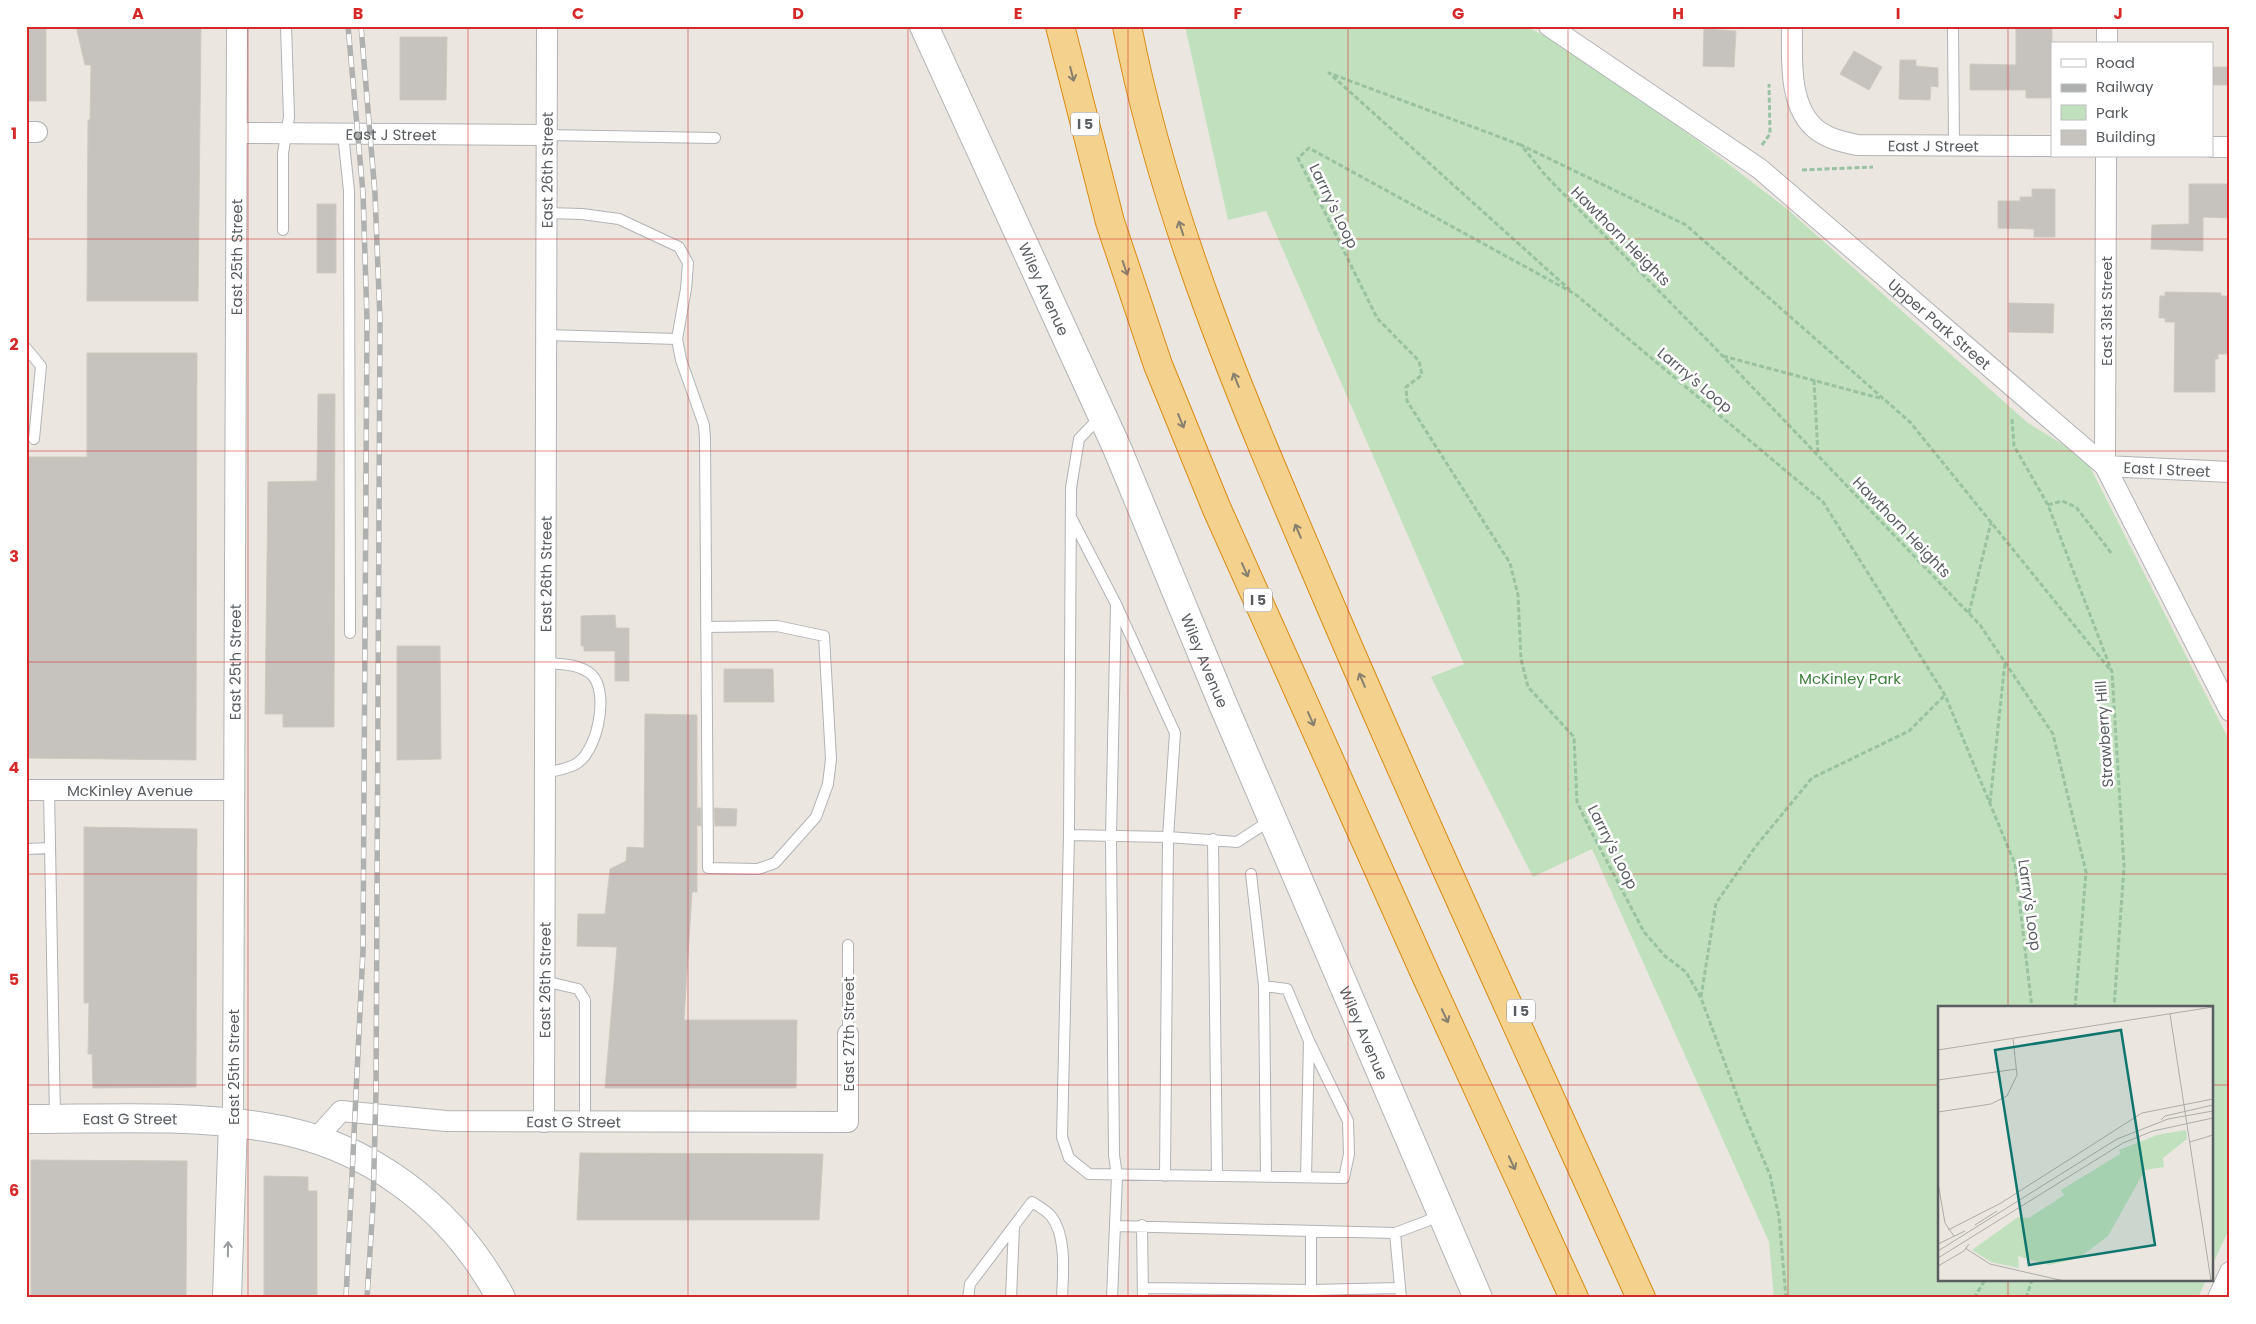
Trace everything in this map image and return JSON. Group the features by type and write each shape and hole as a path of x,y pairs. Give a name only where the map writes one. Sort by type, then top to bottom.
{"highway":[{"name":"I 5","path":"1060,26 1110,222 1158,366 1220,516 1424,971 1574,1298"},
{"name":"I 5","path":"1127,26 1160,164 1209,313 1268,459 1381,725 1641,1298"},
{"name":"I 5","path":"1381,725 1661,1298"}],"street":[{"name":"East 25th Street","path":"227,1298 233,1123 237,26"},
{"name":"East 26th Street","path":"544,1122 547,26"},
{"name":"Wiley Avenue","path":"924,26 1102,415 1272,819 1478,1298"},
{"name":"Upper Park Street","path":"1549,26 1760,169 2105,466 2230,711"},
{"name":"East J Street","path":"1792,26 1792,66 1795,90 1808,121 1818,130 1836,140 1857,146 2051,146"},
{"path":"2107,26 2107,42"},
{"name":"East J Street","path":"236,133 546,135"},
{"path":"2214,147 2230,147"},
{"name":"East 31st Street","path":"2105,466 2106,158"},
{"name":"East I Street","path":"2105,466 2230,472"},
{"name":"McKinley Avenue","path":"26,790 234,790"},
{"name":"East 27th Street","path":"848,1034 848,1122"},
{"name":"East G Street","path":"315,1140 341,1110 446,1122 848,1122"},
{"name":"East G Street","path":"26,1119 200,1120 233,1123"},
{"path":"233,1123 299,1134 347,1151 422,1198 445,1219 469,1247 488,1273 501,1298"},
{"path":"2218,1298 2230,1272"}],"lane":[{"path":"283,230 282,171 289,117 286,26"},
{"path":"1953,26 1954,146"},
{"path":"343,134 349,190 350,633"},
{"path":"546,135 715,138"},
{"path":"546,213 582,214 619,219 679,247 688,263 686,289 677,338 681,360 704,425 708,868 758,869 775,864 816,817 828,784 831,759 824,636 777,626 706,627"},
{"path":"546,335 677,338"},
{"path":"26,348 41,366 34,439"},
{"path":"1102,415 1079,439 1071,488 1069,836 1062,1137 1070,1158 1089,1174 1116,1176 1344,1178 1349,1154 1348,1121 1309,1041 1287,989 1264,986"},
{"path":"1071,516 1116,604 1174,733 1168,837 1165,1176"},
{"path":"1112,1298 1116,1176 1114,1155 1111,837 1116,604"},
{"path":"545,663 580,667 593,676 600,690 598,728 589,748 576,765 545,773"},
{"path":"49,790 55,1119"},
{"path":"1069,836 1168,837 1238,842 1272,819"},
{"path":"1213,839 1217,1176"},
{"path":"26,849 50,848"},
{"path":"1251,874 1264,986 1266,1177"},
{"name":"East 27th Street","path":"848,945 848,1034"},
{"path":"544,981 578,989 586,1000 585,1122"},
{"path":"1306,1177 1309,1041"},
{"path":"968,1298 970,1284 1032,1202 1051,1216 1059,1235 1064,1260 1062,1298"},
{"path":"1115,1226 1142,1225 1395,1233 1427,1221 1441,1212"},
{"path":"1142,1225 1143,1293 1400,1293 1395,1233"},
{"path":"1010,1298 1014,1226"},
{"path":"1311,1231 1311,1294"}],"path":[{"path":"1521,145 1329,73 1574,294"},
{"path":"1762,145 1770,134 1769,84"},
{"name":"Hawthorn Heights","path":"1521,145 1546,176 1980,624 2053,734 2086,872 2075,1006"},
{"name":"Hawthorn Heights","path":"1521,145 1686,225 1910,422 2112,672"},
{"name":"Larrry's Loop","path":"1786,1298 1780,1217 1770,1175 1742,1109 1701,998 1686,972 1665,956 1644,932 1578,802 1574,737 1528,687 1521,659 1518,596 1510,563 1407,401 1406,387 1422,375 1419,361 1377,318 1298,158 1309,148 1574,294 1823,502 1945,695 1990,803 2015,864 2032,1006"},
{"path":"1802,170 1873,167"},
{"path":"1722,356 1885,400"},
{"path":"1814,380 1818,455"},
{"name":"Strawberry Hill","path":"2012,419 2014,446 2048,505 2112,672 2124,867 2114,1006"},
{"path":"2048,505 2062,501 2076,507 2112,554"},
{"path":"1969,614 1991,522"},
{"path":"1990,803 2005,662"},
{"path":"1701,998 1716,903 1756,846 1812,778 1909,731 1945,695"},
{"path":"1974,1298 1984,1282"},
{"path":"2026,1298 2031,1282"}],"green space":[{"name":"McKinley Park","path":"1185,26 1525,26 1558,42 1697,140 1786,208 2028,423 2067,447 2089,465 2230,742 2230,1227 2214,1262 2214,1006 1938,1006 1938,1282 2205,1282 2198,1298 1774,1298 1769,1242 1592,849 1533,877 1431,677 1464,664 1266,211 1228,220"}],"building":[{"path":"26,26 46,26 46,101 26,101"},
{"path":"76,26 201,26 198,301 87,301 88,120 90,120 91,65 85,65"},
{"path":"2016,26 2052,26 2051,98 2026,98 2026,90 1970,90 1970,64 2016,65"},
{"path":"1704,29 1736,31 1734,67 1703,66"},
{"path":"400,37 447,37 446,100 400,100"},
{"path":"1854,51 1882,67 1869,90 1840,74"},
{"path":"1900,60 1916,60 1916,66 1938,68 1938,87 1931,86 1930,100 1899,99"},
{"path":"2214,67 2229,67 2229,85 2214,85"},
{"path":"2189,184 2230,184 2230,218 2203,217 2203,251 2151,249 2152,225 2189,224"},
{"path":"2032,189 2055,189 2055,237 2034,237 2034,229 1998,228 1998,201 2020,201 2020,197 2032,197"},
{"path":"317,204 336,204 336,273 317,273"},
{"path":"2165,292 2221,293 2221,296 2230,296 2230,354 2218,354 2218,359 2215,359 2215,392 2174,392 2175,322 2165,322 2165,318 2159,318 2160,296 2165,296"},
{"path":"2009,303 2054,304 2053,333 2009,332"},
{"path":"87,353 197,353 196,760 26,758 26,457 87,457"},
{"path":"318,394 335,394 334,727 283,727 283,714 265,714 268,482 317,481"},
{"path":"615,615 616,628 629,628 629,681 615,681 615,651 584,651 584,646 581,646 581,616"},
{"path":"397,646 440,646 441,759 397,760"},
{"path":"724,669 773,669 774,702 724,702"},
{"path":"645,714 697,715 697,808 701,808 701,826 697,825 697,892 692,892 684,1020 797,1020 796,1088 605,1088 617,947 577,946 578,914 605,914 610,869 626,861 627,847 644,848"},
{"path":"714,808 737,809 736,826 715,826"},
{"path":"84,827 197,829 196,1087 93,1088 92,1054 88,1054 89,1003 84,1003"},
{"path":"580,1153 823,1154 819,1220 577,1220"},
{"path":"31,1160 187,1161 186,1298 31,1298"},
{"path":"264,1176 308,1177 308,1191 317,1191 317,1298 264,1298"}],"railway":[{"path":"346,1298 363,950 367,320 363,193 348,26"},
{"path":"361,26 375,194 380,320 376,1091 373,1205 367,1298"}]}
